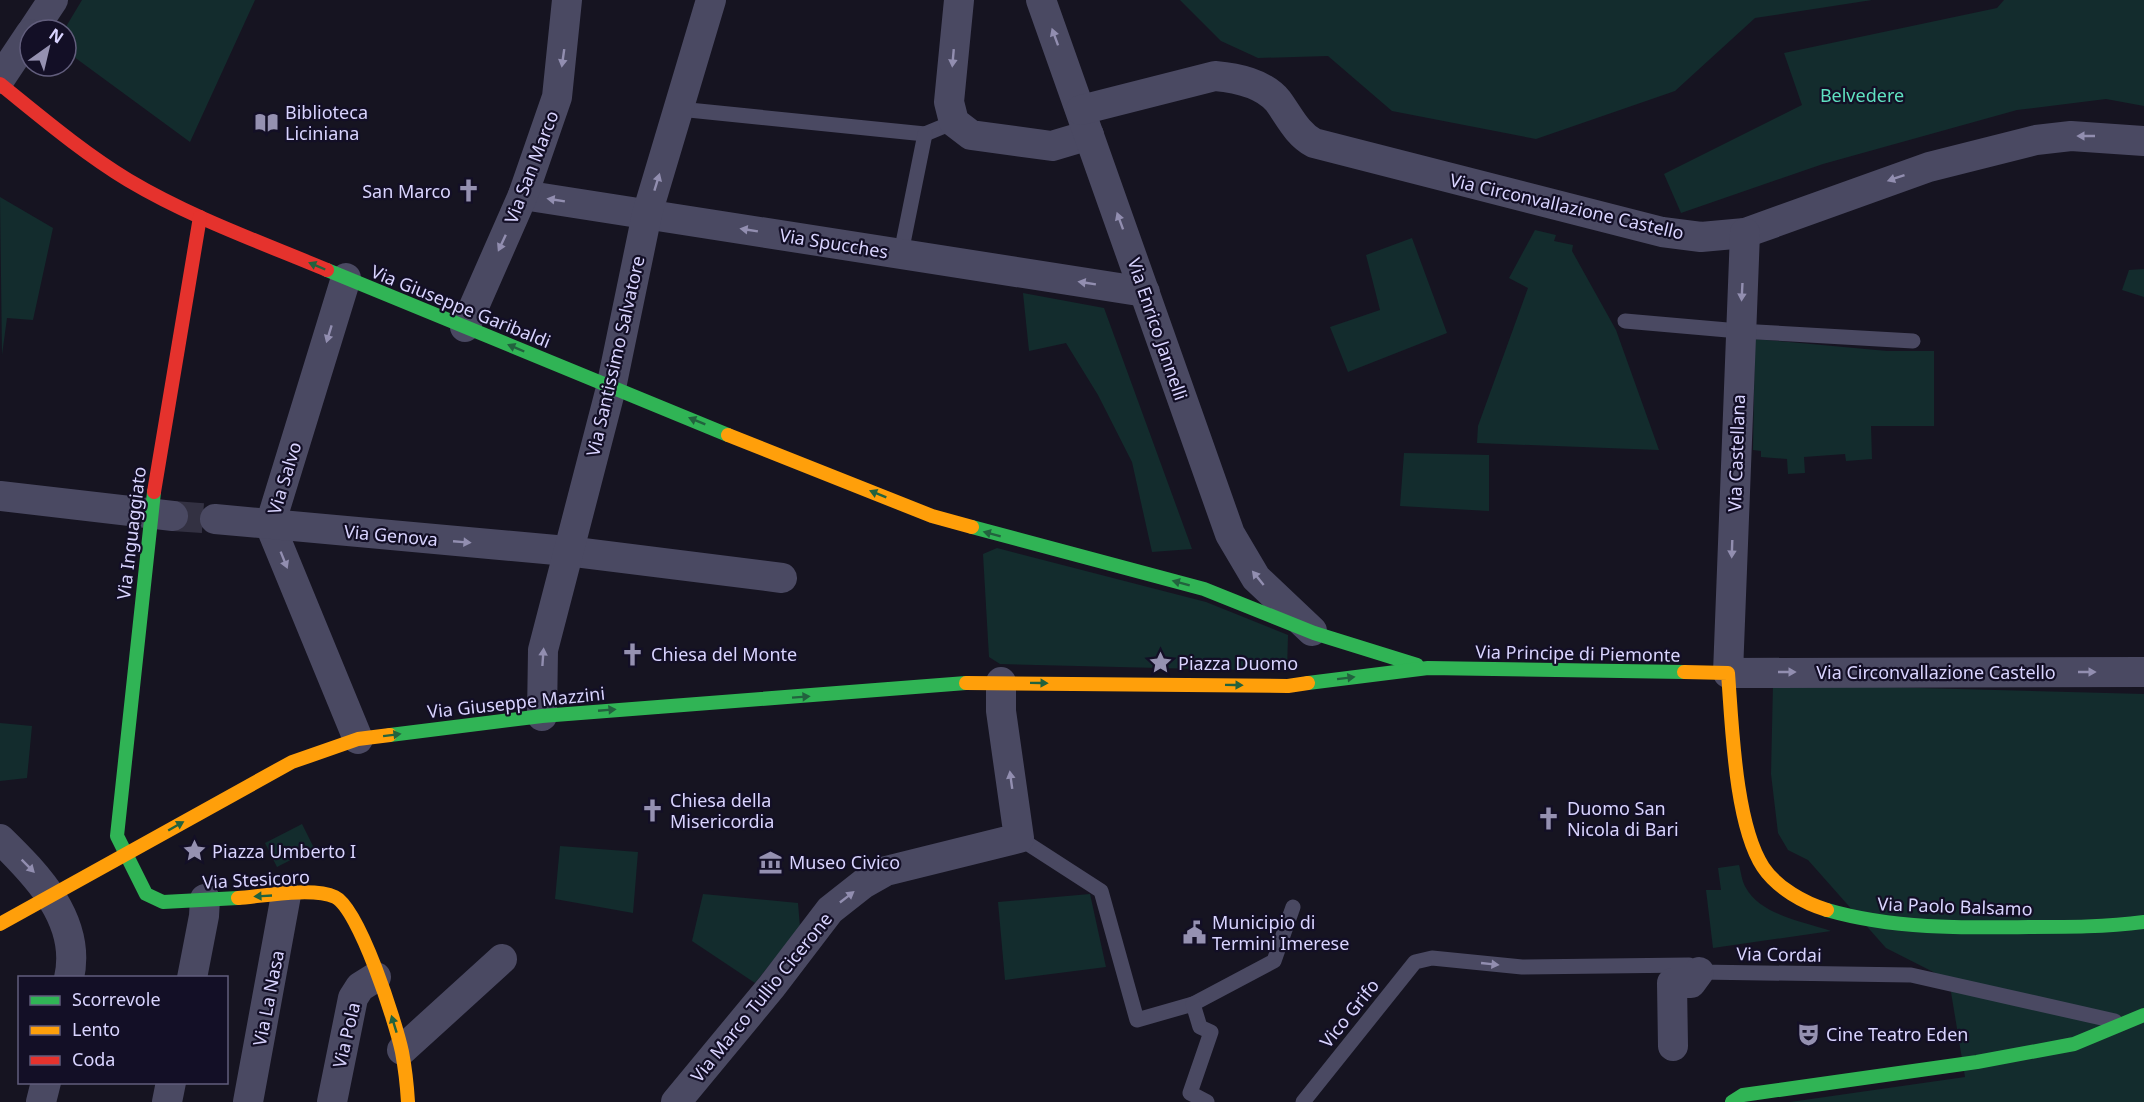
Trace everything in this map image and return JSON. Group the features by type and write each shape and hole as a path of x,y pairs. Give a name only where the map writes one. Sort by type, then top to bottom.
{"street":[{"path":"41,18 53,0"},
{"name":"Via San Marco","path":"465,327 524,195 557,97 567,0"},
{"name":"Via Santissimo Salvatore","path":"542,716 543,650 611,388 647,214 711,0"},
{"path":"954,122 949,102 959,0"},
{"name":"Via Enrico Jannelli","path":"1041,0 1230,534 1256,578 1314,643"},
{"path":"0,79 18,52"},
{"name":"Via Circonvallazione Castello","path":"954,122 970,135 1052,146 1085,122 1215,76 1237,78 1261,88 1276,99 1300,133 1314,143 1662,232 1701,237 1745,233 1918,170 1999,148 2071,136 2144,141"},
{"name":"Via Giuseppe Garibaldi","path":"0,84 73,142 129,180 200,217 611,388 932,516 1204,589 1314,643 1428,668"},
{"name":"Via Spucches","path":"524,195 1145,292"},
{"name":"Via Inguaggiato","path":"125,855 117,836 116,820 161,515 200,217"},
{"name":"Via Castellana","path":"1728,672 1745,233"},
{"name":"Via Salvo","path":"346,278 270,525 358,739"},
{"path":"0,496 161,515"},
{"name":"Via Genova","path":"215,519 567,551 783,579"},
{"name":"Via Principe di Piemonte","path":"1428,668 1728,672"},
{"name":"Via Giuseppe Mazzini","path":"0,924 292,762 358,739 542,716 939,687 966,683 1288,686 1312,677 1428,668"},
{"name":"Via Circonvallazione Castello","path":"1728,672 2144,672"},
{"name":"Via Paolo Balsamo","path":"1728,672 1732,725 1754,847 1763,867 1779,884 1798,897 1852,917 1887,925 1995,928 2144,922"},
{"path":"1001,682 1001,711 1019,838"},
{"name":"Via Marco Tullio Cicerone","path":"675,1102 772,986 830,910 863,884 886,871 1019,838"},
{"path":"0,839 34,873 52,896 66,928 72,964 69,976"},
{"name":"Via Stesicoro","path":"125,855 140,886 154,899 163,902 328,893 340,899 347,906 402,1050 408,1102"},
{"name":"Via La Nasa","path":"248,1102 286,895"},
{"path":"192,976 205,899"},
{"path":"402,1050 502,959"},
{"path":"1673,1046 1672,983 1691,983 1699,972"},
{"name":"Via Pola","path":"332,1102 353,998 360,987 376,977"},
{"path":"1732,1102 1743,1095 1977,1062 2074,1044 2144,1015"},
{"path":"41,1102 46,1084"},
{"path":"167,1102 171,1084"}],"lane":[{"path":"679,109 925,134 954,122"},
{"path":"902,254 925,134"},
{"path":"1625,321 1913,342"},
{"path":"1019,838 1101,891 1137,1020 1193,1004 1274,961 1293,907"},
{"name":"Via Cordai","path":"1432,958 1522,967 1689,965 1699,972 1911,975 2124,1023"},
{"name":"Vico Grifo","path":"1303,1102 1415,962 1432,958"},
{"path":"1193,1004 1200,1027 1210,1032 1190,1093 1207,1102"}],"green space":[{"path":"82,0 255,0 190,142 78,60 78,18 71,18"},
{"path":"1180,0 1872,0 1755,18 1675,91 1536,139 1392,111 1328,56 1258,58 1221,41"},
{"name":"Belvedere","path":"2004,0 2144,0 2144,106 2106,99 2017,110 1823,164 1681,213 1664,174 1802,105 1784,53 1997,8"},
{"path":"0,197 53,228 33,320 7,318 2,355"},
{"path":"1535,230 1556,235 1554,241 1573,245 1572,251 1616,330 1659,450 1477,443 1478,426 1528,288 1509,278"},
{"path":"1412,238 1447,333 1348,372 1330,327 1380,310 1366,255"},
{"path":"2144,269 2144,297 2122,290 2129,270"},
{"path":"1023,293 1104,308 1192,549 1152,552 1132,462 1098,395 1066,343 1029,351"},
{"path":"1755,339 1887,351 1934,351 1934,426 1871,426 1872,459 1846,461 1845,454 1804,457 1805,473 1788,474 1787,459 1761,457 1761,451 1753,450"},
{"path":"1404,453 1489,455 1489,511 1400,506"},
{"path":"997,548 1206,602 1288,635 1287,671 1000,664 989,657 983,554"},
{"path":"1773,684 2144,694 2144,1102 1790,1102 1965,1077 1949,980 1886,948 1808,860 1788,850 1778,833 1771,774"},
{"path":"0,723 32,726 27,778 0,781"},
{"path":"302,824 314,848 277,867 265,843"},
{"path":"560,846 638,852 633,913 555,899"},
{"path":"1739,865 1746,888 1762,905 1796,921 1831,931 1713,948 1706,890 1721,890 1718,868"},
{"path":"703,894 798,903 800,927 755,983 692,941"},
{"path":"1090,894 1106,967 1005,980 998,902"}],"tunnel":[{"path":"173,516 215,519"}],"traffic: fast":[{"path":"327,270 728,435"},
{"path":"154,492 117,836 146,894 163,902 238,898"},
{"path":"972,527 1204,589 1314,633 1417,665"},
{"path":"1308,683 1428,668 1684,672"},
{"path":"390,735 542,716 966,683"},
{"path":"1827,910 1877,921 1953,927 2087,926 2144,922"},
{"path":"1732,1102 1743,1095 1977,1062 2074,1044 2144,1015"}],"traffic: slow":[{"path":"728,435 932,516 972,527"},
{"path":"1684,672 1728,673 1736,773 1746,826 1754,848 1763,867 1783,888 1800,899 1827,910"},
{"path":"966,683 1288,686 1308,683"},
{"path":"0,924 292,762 358,739 390,735"},
{"path":"238,898 314,893 335,897 345,906 365,943 392,1017 402,1052 408,1102"}],"traffic: jam":[{"path":"0,84 78,146 128,180 176,206 327,270"},
{"path":"154,492 200,217"}],"place":[{"name":"Biblioteca Liciniana","path":"267,122"},
{"name":"San Marco","path":"469,191"},
{"name":"Chiesa del Monte","path":"633,654"},
{"name":"Piazza Duomo","path":"1160,663"},
{"name":"Chiesa della Misericordia","path":"652,810"},
{"name":"Duomo San Nicola di Bari","path":"1549,818"},
{"name":"Piazza Umberto I","path":"194,851"},
{"name":"Museo Civico","path":"771,862"},
{"name":"Municipio di Termini Imerese","path":"1194,932"},
{"name":"Cine Teatro Eden","path":"1808,1034"}]}
